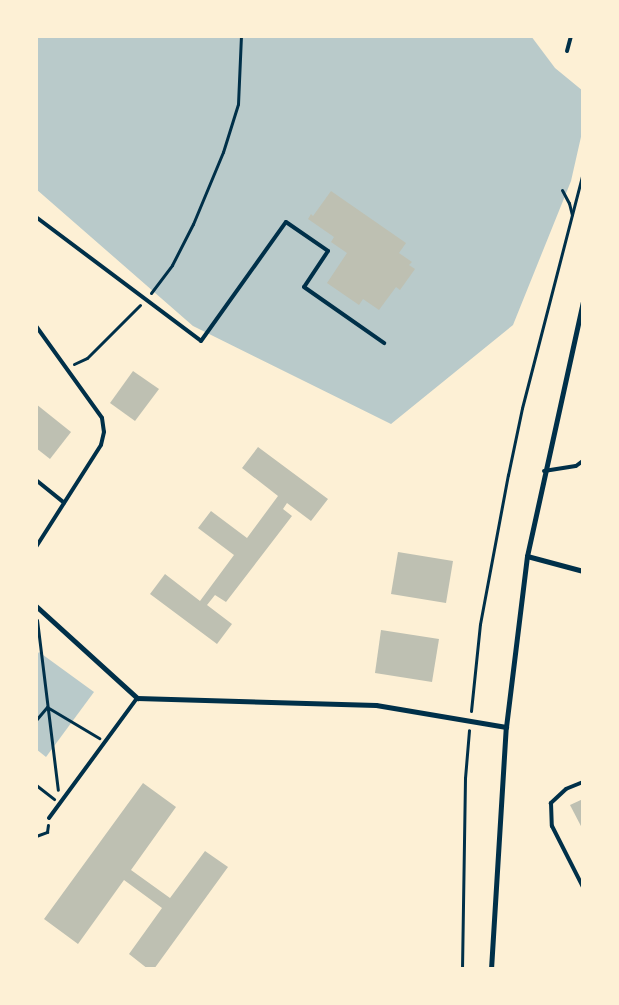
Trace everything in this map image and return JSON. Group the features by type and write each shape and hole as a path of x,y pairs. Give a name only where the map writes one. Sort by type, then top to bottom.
{"street":[{"path":"491,969 506,727 527,556 544,471 583,301"},
{"path":"527,556 583,571"},
{"path":"36,606 137,698 376,705 506,727"}],"lane":[{"path":"567,51 571,36"},
{"path":"36,216 201,341 286,222 328,252 304,287 384,343"},
{"path":"36,326 102,418 104,432 101,445 36,547"},
{"path":"544,471 576,466 583,461"},
{"path":"36,480 64,503"},
{"path":"49,818 137,698"},
{"path":"583,782 566,789 551,803 552,826 583,888"}],"path":[{"path":"67,367 87,358 145,299 172,265 194,224 223,152 238,104 241,36"},
{"path":"462,969 465,778 480,624 522,408 583,172"},
{"path":"562,190 569,203 572,215"},
{"path":"36,611 59,803"},
{"path":"36,720 47,707"},
{"path":"47,707 104,741"},
{"path":"36,785 59,803"},
{"path":"36,836 46,832"}],"shaded area":[{"path":"36,36 531,36 555,68 583,91 583,128 571,181 513,325 391,424 193,326 36,189"},
{"path":"39,652 94,692 46,757 36,749 36,656"}],"building":[{"path":"331,191 406,243 399,253 412,262 409,265 415,269 400,290 396,287 379,310 363,299 359,305 327,283 347,253 331,242 334,237 308,219 311,214 313,216"},
{"path":"133,371 159,389 135,421 110,403"},
{"path":"36,404 71,432 50,459 36,448"},
{"path":"258,447 328,499 311,521 287,503 283,509 292,516 226,602 215,595 207,605 232,624 217,644 150,594 165,574 200,601 234,555 198,528 211,511 247,538 278,496 242,468"},
{"path":"398,552 453,561 446,603 391,594"},
{"path":"381,630 439,639 432,682 375,673"},
{"path":"143,783 176,807 131,870 170,898 205,851 228,867 154,969 148,969 129,954 162,908 124,880 78,944 44,919"},
{"path":"583,799 583,830 570,805"}]}
